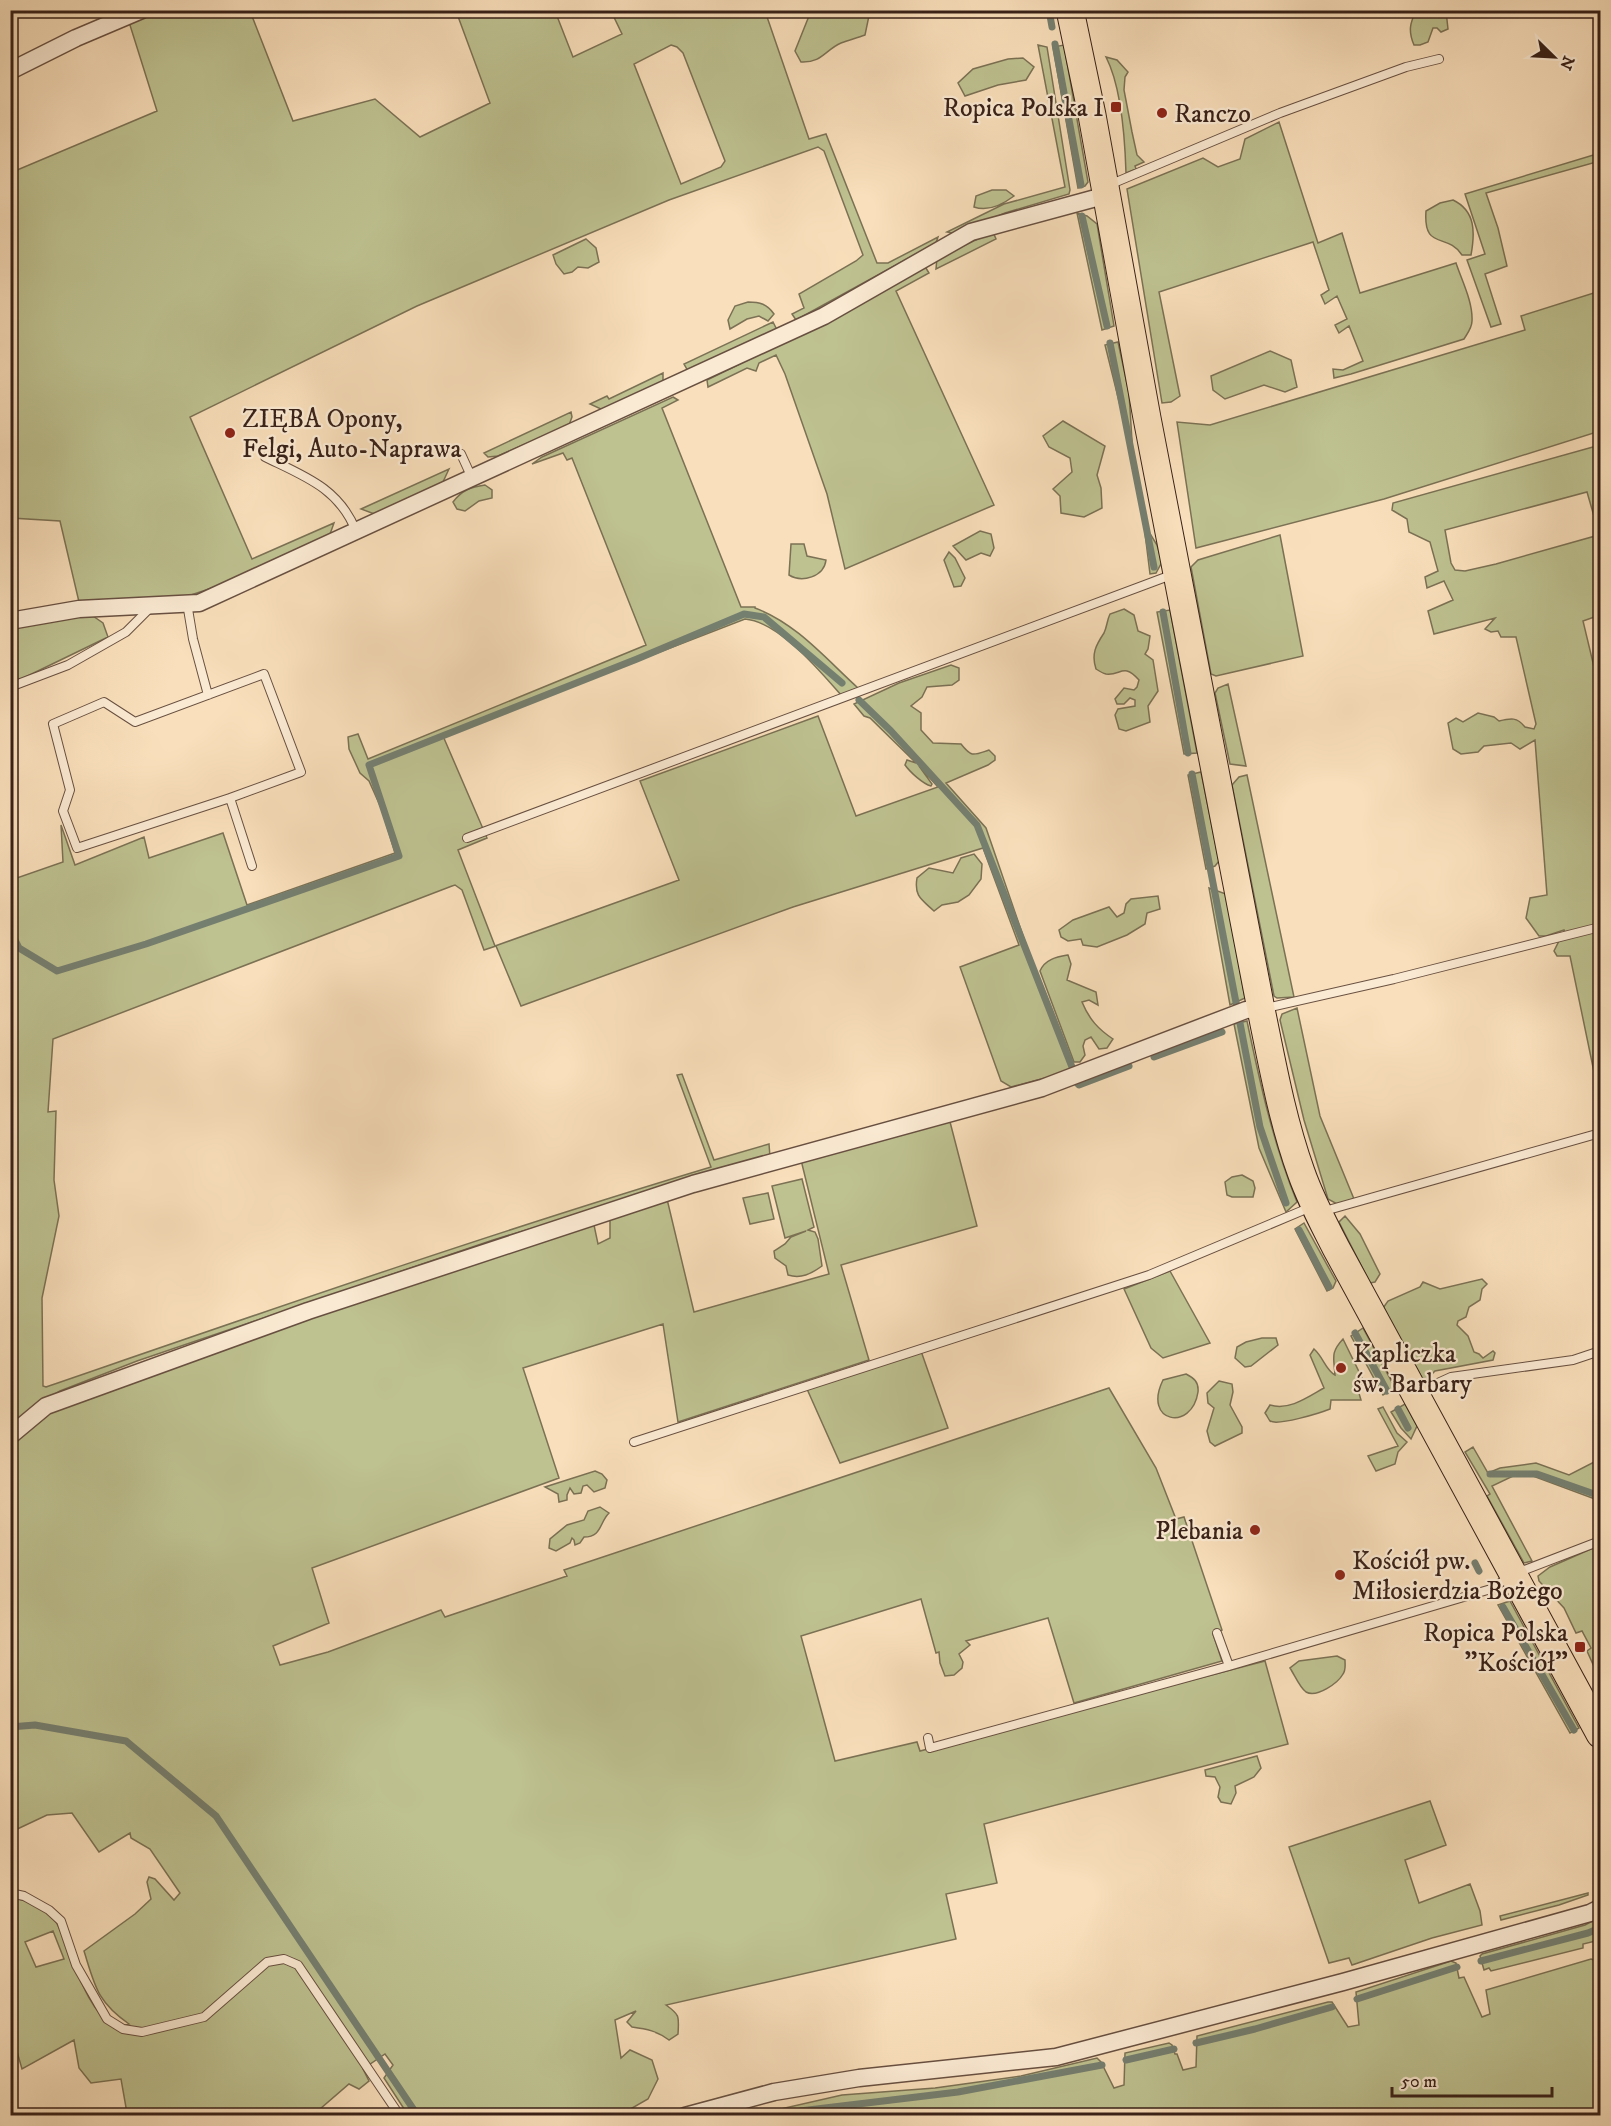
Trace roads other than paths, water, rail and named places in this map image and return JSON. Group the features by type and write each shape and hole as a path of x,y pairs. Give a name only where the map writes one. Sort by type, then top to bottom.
{"main road":[{"path":"1070,10 1177,572 1246,1011 1281,1106 1300,1171 1316,1209 1600,1734"}],"street":[{"path":"12,68 142,10"},
{"path":"10,621 79,609 199,603 824,316 971,232 1106,191"},
{"path":"10,1436 46,1406 308,1311 693,1184 1042,1088 1246,1011"},
{"path":"685,2115 774,2092 848,2080 1056,2057 1362,1977 1590,1913 1600,1908"}],"lane":[{"path":"1106,191 1280,113 1406,68 1439,59"},
{"path":"461,454 472,478"},
{"path":"265,457 320,483 350,514 356,531"},
{"path":"467,838 1177,572"},
{"path":"187,603 193,639 208,695"},
{"path":"10,687 68,665 126,632 153,605"},
{"path":"264,674 301,772 230,798 77,848 63,811 70,790 53,724 104,702 135,722 264,674"},
{"path":"230,798 252,866"},
{"path":"1246,1011 1394,979 1600,927"},
{"path":"634,1442 1149,1275 1316,1209 1600,1133"},
{"path":"1415,1393 1451,1377 1573,1360 1600,1351"},
{"path":"928,1738 930,1748 1228,1666 1491,1589 1514,1574 1600,1541"},
{"path":"1217,1633 1228,1666"},
{"path":"10,1893 24,1896 49,1910 61,1921 76,1965 107,2019 123,2029 142,2032 204,2017 267,1962 284,1959 298,1965 400,2115"}],"waterway":[{"path":"1049,10 1052,27"},
{"path":"1055,44 1081,185"},
{"path":"1082,216 1107,326"},
{"path":"1110,343 1154,567"},
{"path":"1163,612 1188,753"},
{"path":"10,930 19,948 57,971 146,944 399,856 369,765 744,614 764,617 842,683"},
{"path":"859,700 891,731 977,825 1072,1067"},
{"path":"1192,774 1260,1127 1286,1203"},
{"path":"1154,1057 1222,1032"},
{"path":"1077,1083 1079,1085 1129,1066"},
{"path":"1299,1230 1329,1287"},
{"path":"1355,1333 1387,1391"},
{"path":"1398,1409 1408,1428"},
{"path":"1490,1474 1537,1474 1600,1496"},
{"path":"1475,1563 1479,1571"},
{"path":"1503,1607 1574,1730"},
{"path":"10,1727 35,1725 126,1741 216,1816 418,2116"},
{"path":"1481,1961 1600,1928"},
{"path":"1357,1999 1457,1967"},
{"path":"1196,2043 1332,2007"},
{"path":"1126,2060 1174,2049"},
{"path":"783,2116 800,2111 958,2092 1102,2065"}],"place":[{"name":"Ropica Polska I","path":"1116,107"},
{"name":"Ranczo","path":"1162,113"},
{"name":"ZIĘBA Opony, Felgi, Auto-Naprawa","path":"230,433"},
{"name":"Kapliczka św. Barbary","path":"1341,1368"},
{"name":"Plebania","path":"1255,1530"},
{"name":"Kościół pw. Miłosierdzia Bożego","path":"1340,1575"},
{"name":"Ropica Polska \"Kościół\"","path":"1580,1647"}]}
